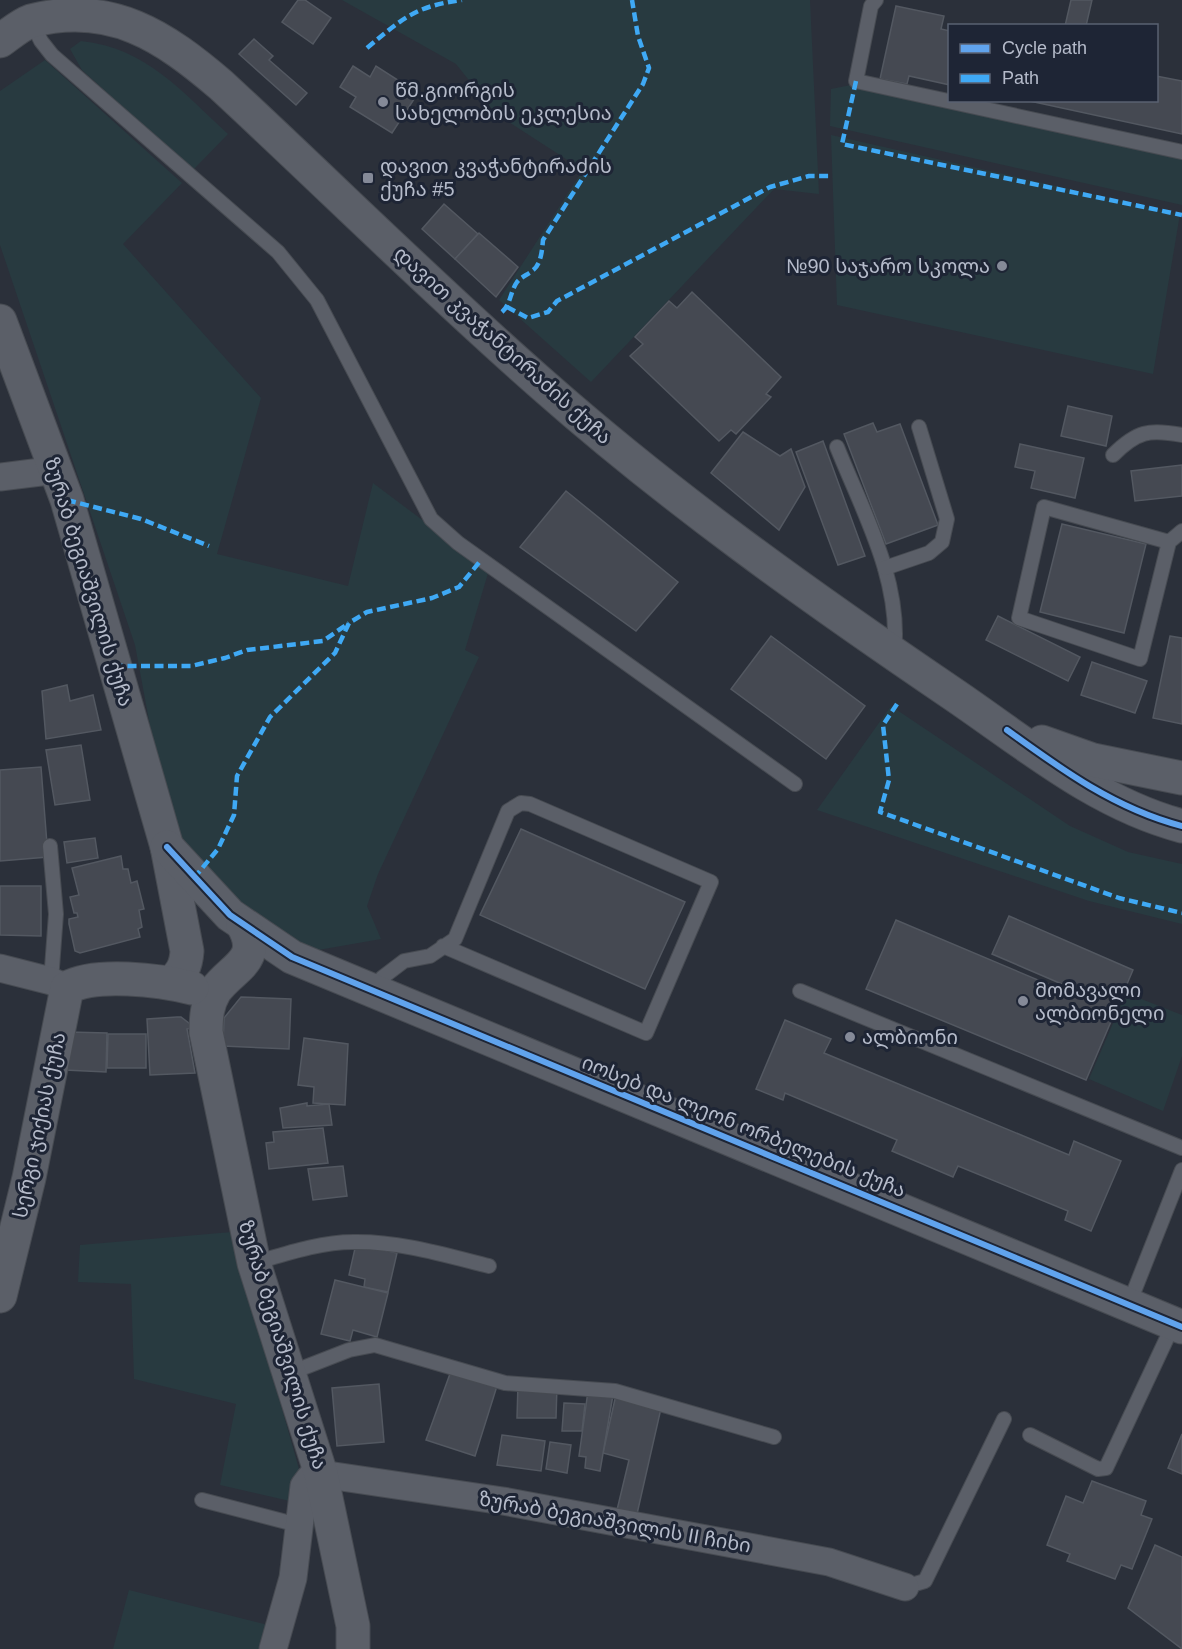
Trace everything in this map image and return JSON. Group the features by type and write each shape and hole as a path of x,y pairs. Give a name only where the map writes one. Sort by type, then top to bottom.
{"street":[{"name":"დავით კვაჭანტირაძის ქუჩა","path":"0,41 31,21 69,10 105,12 145,25 173,45 221,86 544,386 687,505 894,654 1082,784 1152,818 1182,826"},
{"name":"ზურაბ ბეგიაშვილის ქუჩა","path":"0,321 57,470 167,847 187,948"},
{"path":"0,477 57,470"},
{"name":"დავით კვაჭანტირაძის ქუჩა","path":"1007,730 1093,760 1182,778"},
{"name":"იოსებ და ლეონ ორბელების ქუჩა","path":"167,847 236,920 292,957 1178,1325"},
{"path":"171,983 181,974 186,963 192,925 200,918 219,912 236,920 250,942 246,960 225,980"},
{"path":"187,948 195,966 225,980"},
{"path":"0,968 59,984 88,980 171,983 194,988 203,994 268,957 292,957"},
{"name":"ზურაბ ბეგიაშვილის ქუჩა","path":"225,980 206,1032 254,1263 321,1474 353,1626 353,1649"},
{"name":"სერგი ჯიქიას ქუჩა","path":"0,1296 29,1178 59,984"},
{"path":"273,1649 293,1578 304,1486 310,1478 321,1474"},
{"name":"ზურაბ ბეგიაშვილის II ჩიხი","path":"321,1474 503,1501 818,1560 904,1587"}],"lane":[{"path":"876,0 871,6 855,81 948,101"},
{"path":"31,21 41,41 52,55 278,252 317,300 431,519 458,543 795,784"},
{"path":"952,102 1182,152"},
{"path":"885,568 929,554 942,542 947,519 919,427"},
{"path":"1113,454 1137,434 1162,431 1182,435"},
{"path":"837,447 885,568 894,603 896,636 894,654"},
{"path":"1170,542 1044,507 1019,618 1140,660 1170,542 1182,531"},
{"path":"372,990 383,977 404,961 430,956 443,946 455,939 508,811 521,803 530,804 711,882 646,1034 443,946"},
{"path":"50,846 59,984"},
{"path":"800,991 1182,1148"},
{"path":"1129,1304 1182,1170"},
{"path":"254,1263 299,1250 351,1241 431,1252 489,1266"},
{"path":"1030,1435 1098,1469 1106,1468 1178,1325"},
{"path":"289,1373 349,1350 375,1345 505,1383 615,1391 774,1437"},
{"path":"904,1587 925,1581 1004,1419"},
{"path":"202,1500 298,1525"}],"shaded area":[{"path":"342,0 810,0 819,194 774,189 591,382 499,300 583,170 495,113 456,64"},
{"path":"81,41 104,45 144,62 179,88 228,134 193,170 82,70 70,49"},
{"path":"45,60 182,183 123,244 261,398 217,554 348,586 373,483 489,570 465,650 479,657 378,874 367,906 381,939 301,953 231,909 172,844 135,645 0,245 0,91"},
{"path":"851,85 1182,156 1182,205 830,126 831,89"},
{"path":"831,135 1180,214 1153,374 837,305"},
{"path":"891,706 1070,826 1128,852 1182,864 1182,924 1089,901 817,810"},
{"path":"1126,993 1182,1015 1182,1056 1163,1111 1089,1079"},
{"path":"232,1232 299,1469 294,1502 220,1485 236,1404 134,1379 131,1284 78,1282 80,1245"},
{"path":"129,1590 272,1626 266,1649 113,1649"}],"building":[{"path":"298,0 305,0 331,18 313,44 282,22"},
{"path":"1071,0 1092,0 1086,24 1065,24"},
{"path":"896,6 944,16 941,29 948,31 948,85 909,76 907,84 880,79"},
{"path":"254,39 273,56 269,60 307,93 296,105 239,54"},
{"name":"წმ.გიორგის სახელობის ეკლესია","path":"353,66 370,77 376,66 418,93 392,133 350,107 356,97 340,87"},
{"path":"1158,76 1182,81 1182,134 1034,102 1158,102"},
{"path":"444,204 478,234 455,259 422,229"},
{"path":"479,233 518,267 496,297 455,259"},
{"path":"692,292 781,377 766,394 771,397 736,434 731,430 719,441 630,356 643,344 635,337 669,301 677,308"},
{"path":"1068,406 1112,416 1106,446 1061,436"},
{"path":"873,423 877,432 900,424 938,525 886,544 844,434"},
{"path":"743,432 780,456 791,449 805,487 779,530 711,473"},
{"path":"823,441 865,556 838,565 796,452"},
{"path":"1020,444 1084,458 1075,498 1031,488 1035,471 1015,467"},
{"path":"1182,465 1182,496 1135,501 1131,471"},
{"path":"566,491 678,582 636,631 520,547"},
{"path":"1062,524 1146,544 1124,633 1040,612"},
{"path":"998,616 1080,657 1068,681 986,640"},
{"path":"771,636 865,706 826,759 731,689"},
{"path":"1170,636 1182,638 1182,724 1153,718"},
{"path":"1092,662 1147,681 1135,713 1081,695"},
{"path":"67,685 70,701 93,695 101,730 46,739 42,691"},
{"path":"81,745 90,800 55,805 46,750"},
{"path":"41,767 48,857 0,861 0,770"},
{"path":"521,829 685,902 645,989 480,915"},
{"path":"95,838 98,858 67,863 64,842"},
{"path":"121,856 123,869 128,869 131,883 137,881 144,909 139,910 142,927 138,929 140,937 80,953 75,951 69,919 78,917 77,913 74,913 70,897 79,895 72,868"},
{"path":"0,886 41,886 41,936 0,935"},
{"path":"1009,916 1133,970 1086,1080 866,989 896,920 1083,999 1085,994 992,954"},
{"path":"241,997 291,999 289,1049 223,1046 224,1018"},
{"path":"181,1017 190,1024 191,1028 187,1029 195,1073 150,1075 147,1019"},
{"path":"785,1020 831,1039 824,1053 1069,1155 1074,1141 1121,1161 1091,1231 1065,1220 1068,1211 958,1166 953,1177 892,1151 897,1140 785,1093 783,1100 756,1089"},
{"path":"69,1032 107,1033 106,1072 65,1070"},
{"path":"108,1034 146,1034 146,1068 107,1068"},
{"path":"304,1038 348,1044 345,1105 313,1103 314,1087 298,1085"},
{"path":"307,1103 307,1106 329,1104 332,1125 283,1128 280,1108"},
{"path":"323,1128 328,1163 269,1169 266,1143 274,1142 273,1132"},
{"path":"343,1166 347,1196 313,1200 308,1169"},
{"path":"356,1244 397,1253 388,1292 364,1287 365,1279 349,1275"},
{"path":"335,1280 388,1293 377,1337 353,1330 350,1341 321,1334"},
{"path":"451,1371 497,1386 475,1456 426,1440"},
{"path":"379,1384 384,1442 337,1446 332,1388"},
{"path":"518,1384 557,1386 556,1418 517,1418"},
{"path":"617,1390 662,1404 637,1514 617,1510 629,1460 603,1453"},
{"path":"588,1391 613,1395 600,1471 585,1468 586,1457 579,1456"},
{"path":"564,1403 585,1404 582,1431 562,1431"},
{"path":"1182,1434 1182,1474 1168,1468"},
{"path":"502,1435 545,1441 541,1471 497,1465"},
{"path":"550,1442 571,1445 567,1473 546,1469"},
{"path":"1092,1481 1146,1501 1141,1515 1152,1519 1132,1569 1121,1565 1115,1579 1067,1561 1070,1554 1047,1545 1066,1496 1083,1503"},
{"path":"1155,1545 1182,1557 1182,1649 1128,1608"}],"marked path":[{"path":"367,48 410,15 432,6 462,0"},
{"path":"502,312 517,282 537,265 543,240 643,84 649,68 638,36 632,0"},
{"path":"856,81 842,144 1182,215"},
{"path":"507,307 528,318 548,312 557,301 770,187 809,176 831,176"},
{"path":"67,500 141,519 209,546"},
{"path":"194,878 218,849 234,815 237,776 270,717 335,653 349,623 367,612 432,598 459,587 481,560"},
{"path":"114,666 191,666 247,650 323,641 349,623"},
{"path":"897,704 883,725 889,780 880,812 1119,898 1182,913"}],"cycle path":[{"path":"1007,730 1090,787 1158,819 1182,826"},
{"path":"167,847 230,915 292,957 1182,1327"}],"place":[{"name":"წმ.გიორგის სახელობის ეკლესია","path":"383,102"},
{"name":"დავით კვაჭანტირაძის ქუჩა #5","path":"368,178"},
{"name":"№90 საჯარო სკოლა","path":"1002,266"},
{"name":"მომავალი ალბიონელი","path":"1023,1001"},
{"name":"ალბიონი","path":"850,1037"}]}
